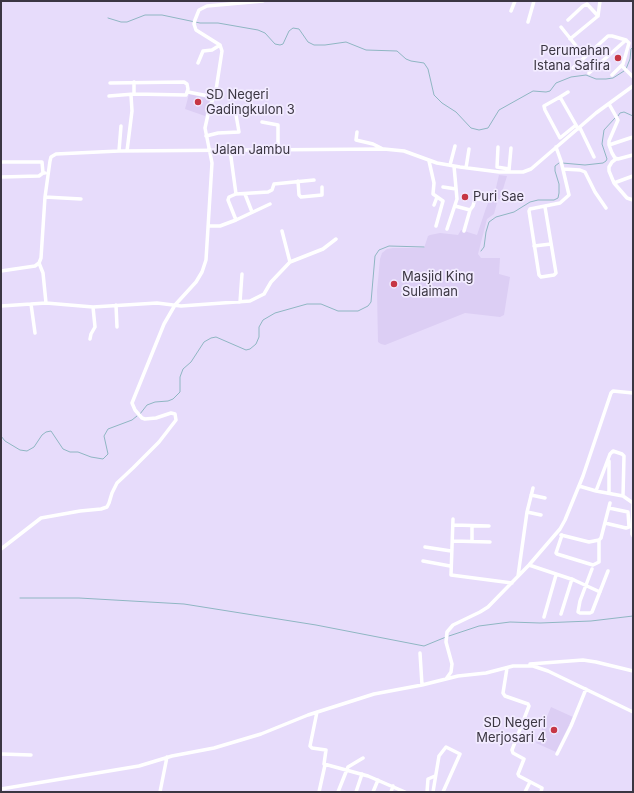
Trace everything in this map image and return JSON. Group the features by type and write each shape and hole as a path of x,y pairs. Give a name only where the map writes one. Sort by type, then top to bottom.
{"street":[{"path":"1,549 41,518 106,507 117,483 159,442 174,424 177,416 171,413 148,420 142,418 132,407 132,400 159,339 161,329 175,305 196,282 204,268 206,260 212,163 205,128 214,97 222,51 220,45 198,32 194,22 199,10 207,6 231,2 263,1"},
{"path":"511,11 515,1"},
{"path":"528,22 534,1"},
{"path":"570,39 598,16 600,1"},
{"path":"568,20 583,6 588,4 598,16"},
{"path":"561,28 585,57"},
{"path":"573,68 610,36 629,42"},
{"path":"612,76 623,67 629,42"},
{"path":"589,73 629,42"},
{"path":"198,63 203,52 212,50 220,45"},
{"path":"623,67 633,77"},
{"path":"128,151 134,82"},
{"path":"110,83 186,83 188,84 188,92"},
{"name":"Jalan Jambu","path":"39,263 48,173 51,157 56,154 119,151 384,149 404,152 429,161 452,166 509,171 528,171 578,127 633,86"},
{"path":"109,96 187,95 188,92 214,97"},
{"path":"568,92 544,107 559,136 562,137 578,127"},
{"path":"560,97 594,157"},
{"path":"610,104 616,115 617,121 608,145 616,159"},
{"path":"206,136 218,133 239,132 235,109"},
{"path":"262,122 278,125 278,150"},
{"path":"119,151 121,126"},
{"path":"357,132 356,140 373,144 384,149"},
{"path":"608,145 633,137"},
{"path":"353,149 360,142"},
{"path":"447,229 457,199 452,166 455,146"},
{"path":"498,147 497,167 509,171 510,148"},
{"path":"545,207 556,274 541,277 539,275 529,210 560,203 568,195 561,161 556,147"},
{"path":"466,168 469,149"},
{"path":"230,150 236,194"},
{"path":"633,155 616,159 609,167 614,183 627,198 633,200"},
{"path":"429,161 434,183 432,194 443,201 436,226"},
{"path":"1,162 40,162 43,164 43,173"},
{"path":"562,168 585,172 595,192 606,208"},
{"path":"1,176 39,176 43,173 48,173"},
{"path":"614,183 633,176"},
{"path":"236,220 228,200 229,197 236,194 268,192 272,190 274,184 314,180"},
{"path":"298,181 299,195 301,197 322,195 322,187"},
{"path":"442,187 456,189"},
{"path":"244,194 252,212"},
{"path":"434,205 437,197"},
{"path":"45,198 81,199"},
{"path":"464,231 475,199 496,199"},
{"path":"208,226 220,226 270,204"},
{"path":"455,206 470,210"},
{"path":"282,231 290,262"},
{"path":"1,306 46,303 93,307 157,303 175,305 250,301 264,294 271,282 290,262 323,249 336,238"},
{"path":"534,246 550,244"},
{"path":"1,272 35,266 39,263 43,273 46,303"},
{"path":"240,302 242,274"},
{"path":"31,304 34,333"},
{"path":"116,306 117,327"},
{"path":"90,339 95,327 93,307"},
{"path":"446,679 451,672 452,664 446,642 446,634 449,629 453,625 488,607 529,566 557,533 565,520 579,486 611,393 613,391 633,392"},
{"path":"596,490 611,452 613,451 623,455 623,496"},
{"path":"609,458 609,494"},
{"path":"579,486 623,496 633,503 633,536"},
{"path":"518,576 527,512 533,488"},
{"path":"531,495 545,498"},
{"path":"562,535 556,553 557,554 593,565 599,562 599,540 610,503"},
{"path":"605,523 626,528 629,527 628,512 609,508"},
{"path":"527,512 541,515"},
{"path":"453,519 453,541 450,566 451,576 512,583"},
{"path":"453,525 489,526"},
{"path":"472,526 472,541"},
{"path":"557,533 589,542 599,540"},
{"path":"453,541 490,542"},
{"path":"425,546 451,551"},
{"path":"422,561 450,566"},
{"path":"529,566 572,579 600,592"},
{"path":"592,569 580,601 578,612 580,613 591,612 608,571"},
{"path":"544,617 556,575"},
{"path":"562,614 572,579"},
{"path":"420,653 422,685"},
{"path":"1,789 139,766 167,757 214,748 239,741 317,712 374,694 446,679 486,673 540,662 582,660 633,671"},
{"path":"524,665 533,666 548,671 633,712"},
{"path":"507,668 503,693 505,696 528,704 529,706 512,751 524,758 518,774 519,776 542,788 541,792"},
{"path":"558,754 572,726 586,689"},
{"path":"317,712 310,746 312,748 326,750 325,765 319,792"},
{"path":"433,792 439,756 446,747 460,754 443,792"},
{"path":"1,754 31,755"},
{"path":"160,792 167,757"},
{"path":"338,792 348,767 363,758"},
{"path":"325,765 362,774 405,792"},
{"path":"356,792 362,774"},
{"path":"427,792 428,779 435,776"},
{"path":"373,792 378,780"},
{"path":"525,792 530,782"},
{"path":"391,792 393,786"}],"shaded area":[{"name":"SD Negeri Gadingkulon 3","path":"189,94 210,99 205,116 185,109"},
{"path":"499,175 507,176 494,214 487,219 478,254 481,258 500,258 499,274 510,277 504,315 500,317 465,313 385,345 378,342 377,291 380,259 382,253 387,249 393,248 424,248 428,236 440,233 458,235 461,230 477,235 491,196 494,196"},
{"name":"SD Negeri Merjosari 4","path":"551,707 573,717 556,752 536,743"}],"waterway":[{"path":"108,18 121,22 127,22 145,15 162,15 200,23 218,23 258,30 265,33 275,44 280,45 283,44 289,31 293,28 299,29 308,42 314,45 346,42 366,50 397,51 406,59 424,63 428,69 434,95 442,103 456,112 471,128 479,130 488,128 499,110 533,91 550,91 556,83 571,77 586,75 596,79 606,79 613,78 624,71"},
{"path":"626,69 630,59 631,49 633,47"},
{"path":"618,116 620,113 624,112 633,116"},
{"path":"562,163 585,165 603,163 606,161 607,159 602,144 604,130 615,118"},
{"path":"481,251 484,247 489,222 496,217 514,212 530,202 538,200 554,200 558,198 559,184 555,166 559,163"},
{"path":"140,414 147,405 155,402 168,401 173,399 180,392 180,377 183,369 191,362 204,342 216,337 246,350 250,349 256,344 259,337 259,327 263,320 275,313 307,304 321,304 338,311 358,311 368,306 371,302 375,256 379,250 389,246 424,247"},
{"path":"1,436 5,441 20,450 27,451 34,447 42,435 51,431 63,449 70,452 78,452 91,457 103,459 108,454 104,436 108,429 132,420 137,416"},
{"path":"20,598 79,598 184,604 316,625 424,646 446,637"},
{"path":"449,636 479,626 510,622 540,623 591,621 633,616"}],"place":[{"name":"Perumahan Istana Safira","path":"618,58"},
{"name":"SD Negeri Gadingkulon 3","path":"198,102"},
{"name":"Puri Sae","path":"465,197"},
{"name":"Masjid King Sulaiman","path":"394,284"},
{"name":"SD Negeri Merjosari 4","path":"554,730"}]}
